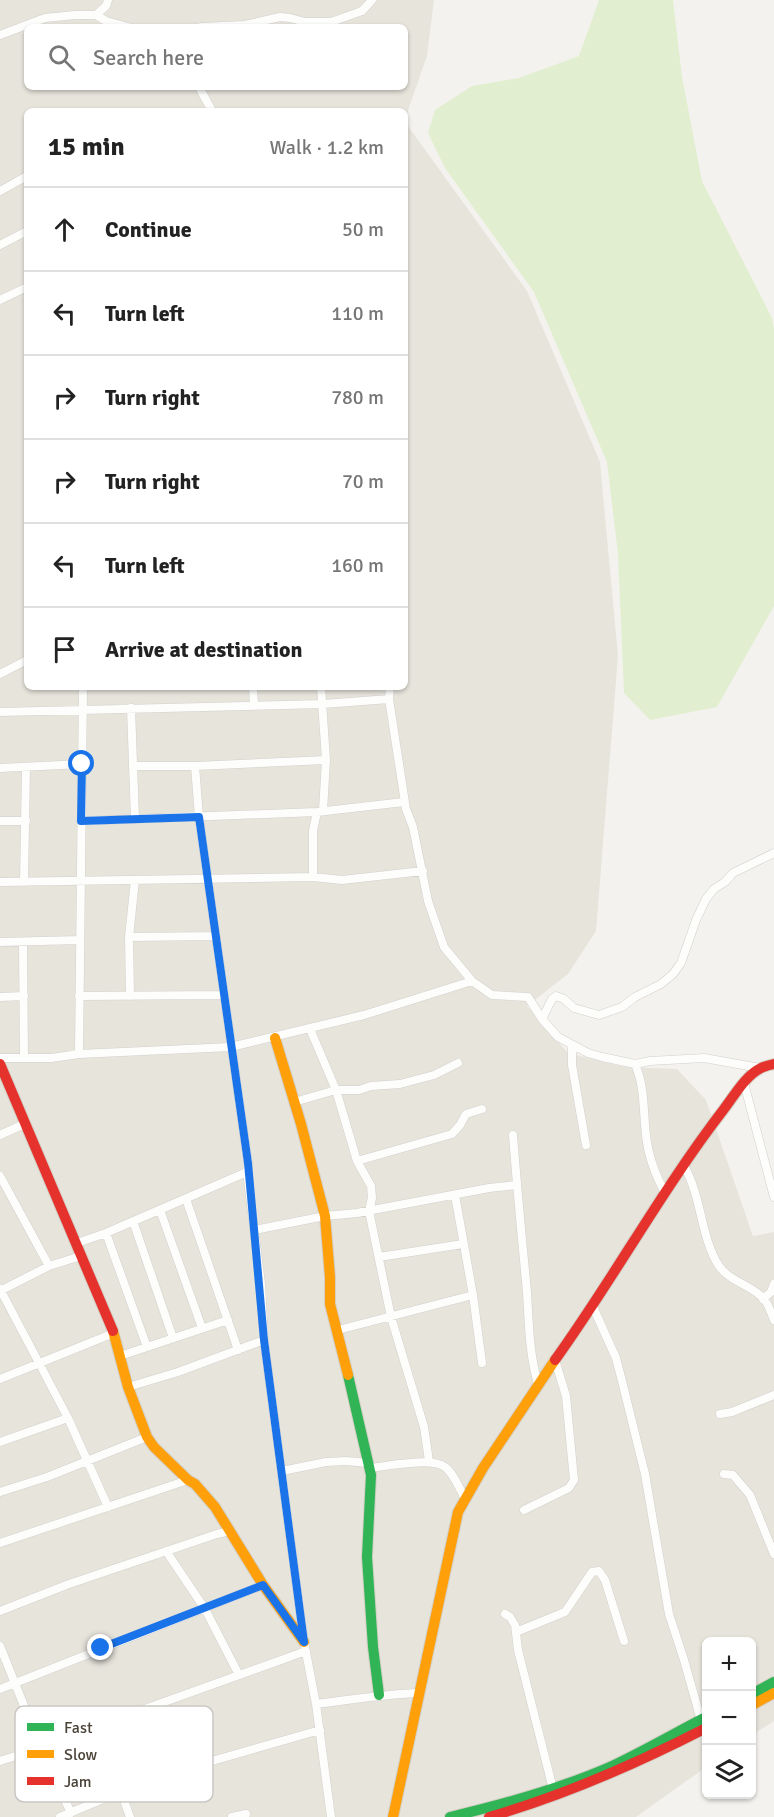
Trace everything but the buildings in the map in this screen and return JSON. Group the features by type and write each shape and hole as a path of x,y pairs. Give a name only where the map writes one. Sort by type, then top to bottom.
{"street":[{"path":"96,15 106,6 108,0"},
{"path":"250,24 280,18 305,22 331,22 362,11 372,0"},
{"path":"29,24 45,18 96,15 117,24"},
{"path":"0,35 24,26"},
{"path":"201,90 210,108"},
{"path":"0,191 24,178"},
{"path":"0,245 24,233"},
{"path":"0,300 24,288"},
{"path":"0,674 24,662"},
{"path":"79,1054 83,690"},
{"path":"253,690 254,705"},
{"path":"313,877 313,831 320,812 326,760 321,690"},
{"path":"390,690 389,699 404,802 413,827 428,901 444,947 472,981 492,995 528,997 558,1037 595,1055 635,1064 650,1061 704,1059 760,1068 774,1064"},
{"path":"0,712 323,704 389,699"},
{"path":"131,708 135,819"},
{"path":"133,766 195,766 326,760"},
{"path":"0,768 82,764"},
{"path":"195,766 199,817 248,1163 247,1172 264,1340 305,1646 320,1730 331,1817"},
{"path":"24,882 26,768"},
{"path":"81,821 320,812 404,802"},
{"path":"0,821 26,821"},
{"path":"542,1018 556,996 564,999 574,1008 599,1015 622,1007 635,997 661,984 681,963 696,920 706,899 717,886 725,882 732,873 774,853"},
{"path":"0,882 313,877 342,880 423,871"},
{"path":"130,996 129,938 135,880"},
{"path":"129,938 216,936"},
{"path":"0,942 80,940"},
{"path":"23,942 24,1058"},
{"path":"0,1058 51,1058 79,1054 231,1047 364,1015 472,981"},
{"path":"80,996 224,995"},
{"path":"0,997 24,996"},
{"path":"310,1029 336,1090 357,1161 371,1186 372,1198 369,1211 391,1317 424,1427 429,1461"},
{"path":"275,1038 302,1124 310,1164 325,1216 330,1304 369,1466 370,1500 366,1557 379,1695"},
{"path":"572,1045 572,1065 586,1145"},
{"path":"0,1064 114,1333 128,1387 147,1437 154,1447 195,1484 215,1507 263,1585 305,1646"},
{"path":"294,1102 336,1090 359,1090 371,1086 400,1084 434,1075 458,1064"},
{"path":"635,1064 642,1086 649,1156 665,1193"},
{"path":"393,1817 458,1512 483,1468 538,1384 593,1307 665,1193 744,1083 760,1068"},
{"path":"744,1083 774,1197"},
{"path":"357,1161 452,1134 466,1114 482,1108"},
{"path":"0,1135 24,1124"},
{"path":"513,1135 527,1293 527,1326 538,1384"},
{"path":"684,1166 694,1186 705,1231 719,1266 763,1299 774,1320"},
{"path":"77,1243 106,1233 247,1172"},
{"path":"0,1176 49,1266"},
{"path":"254,1230 325,1216 369,1211 517,1185"},
{"path":"455,1195 473,1295 482,1363"},
{"path":"186,1199 238,1350"},
{"path":"160,1210 202,1328"},
{"path":"133,1221 172,1338"},
{"path":"106,1233 147,1347"},
{"path":"379,1257 464,1244"},
{"path":"81,1256 49,1266 0,1290 68,1418 108,1507"},
{"path":"763,1299 771,1292 774,1284"},
{"path":"338,1330 473,1295"},
{"path":"593,1307 616,1358 645,1474 669,1614 702,1712"},
{"path":"120,1356 228,1320"},
{"path":"0,1379 114,1333"},
{"path":"128,1387 178,1372 264,1340"},
{"path":"524,1510 569,1488 574,1480 566,1396 555,1360"},
{"path":"720,1414 732,1412 774,1395"},
{"path":"0,1442 68,1418"},
{"path":"1,1489 88,1461 147,1437"},
{"path":"282,1472 326,1462 346,1461 369,1466 429,1461 448,1469 465,1499"},
{"path":"724,1474 733,1475 750,1495 774,1554"},
{"path":"0,1542 188,1480"},
{"path":"0,1611 69,1584 217,1533 230,1531"},
{"path":"166,1551 205,1609 239,1675"},
{"path":"516,1632 565,1612 592,1572 599,1571 605,1580 624,1641"},
{"path":"0,1689 263,1585"},
{"path":"505,1614 513,1621 518,1650 554,1793"},
{"path":"0,1646 24,1706"},
{"path":"153,1706 239,1675 305,1646"},
{"path":"756,1692 774,1682"},
{"path":"316,1704 379,1695 419,1693"},
{"path":"756,1703 774,1693"},
{"path":"489,1817 554,1793 702,1722"},
{"path":"213,1760 320,1730"},
{"path":"0,1761 15,1756"},
{"path":"450,1817 554,1793"},
{"path":"66,1802 71,1813"},
{"path":"60,1817 97,1802"},
{"path":"125,1802 130,1817"},
{"path":"232,1817 246,1814"}],"shaded area":[{"path":"0,0 434,0 427,56 408,110 408,108 24,108 24,690 408,690 408,126 527,291 600,462 618,656 596,931 568,974 527,1006 568,1053 625,1067 677,1069 706,1100 753,1236 774,1232 774,1721 756,1732 756,1637 702,1637 702,1770 636,1817 0,1817"}],"green space":[{"path":"599,0 673,0 682,77 702,181 772,318 774,329 774,606 717,707 650,720 624,693 618,554 607,462 534,292 445,168 428,133 435,110 472,86 519,78 579,56"}],"traffic: fast":[{"path":"348,1375 371,1475 367,1557 373,1647 379,1695"},
{"path":"756,1692 774,1682"},
{"path":"450,1817 572,1782 612,1766 702,1719"}],"traffic: slow":[{"path":"275,1038 325,1216 330,1304 348,1375"},
{"path":"113,1331 128,1387 147,1437 154,1447 195,1484 215,1507 263,1585 304,1642"},
{"path":"393,1817 458,1512 483,1468 555,1360"},
{"path":"756,1703 774,1693"}],"traffic: jam":[{"path":"0,1064 113,1331"},
{"path":"555,1360 680,1170 736,1092 756,1071 774,1064"},
{"path":"489,1817 600,1778 702,1730"}],"route":[{"path":"82,764 81,821 199,817 248,1163 247,1172 261,1284 264,1340 304,1642 263,1585 101,1648"}]}
